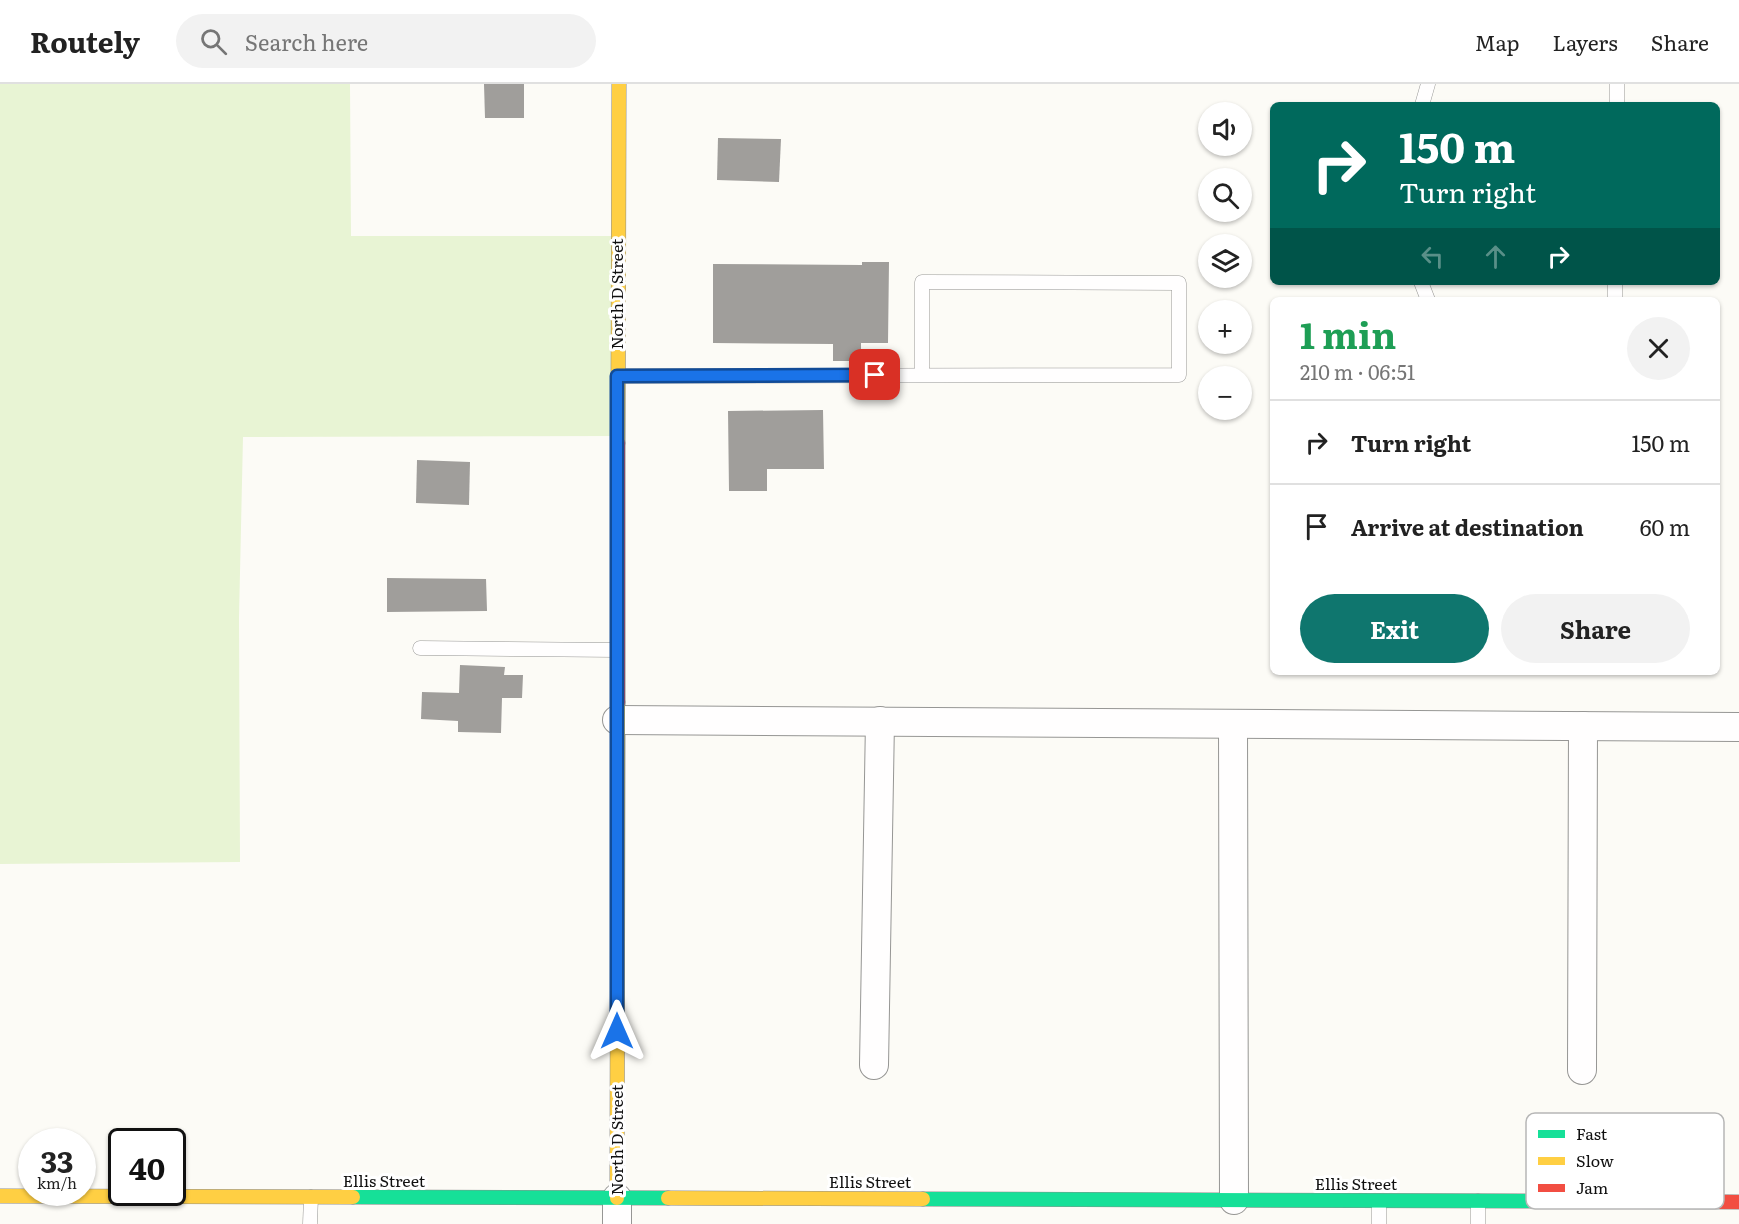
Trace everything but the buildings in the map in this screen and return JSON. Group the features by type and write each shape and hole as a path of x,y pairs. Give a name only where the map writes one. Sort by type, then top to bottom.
{"street":[{"name":"North D Street","path":"617,1211 619,84"},
{"path":"617,720 1739,727"},
{"path":"874,1065 880,721"},
{"path":"1233,724 1234,1200"},
{"path":"1582,1070 1583,726"},
{"name":"Ellis Street","path":"0,1196 311,1197 617,1211 1234,1200 1526,1201"},
{"name":"Ellis Street","path":"1724,1202 1739,1202"}],"lane":[{"path":"1423,102 1428,84"},
{"path":"1617,84 1617,102"},
{"path":"617,376 1179,375 1179,284 922,282 921,375"},
{"path":"420,648 617,650"},
{"path":"310,1224 311,1197"},
{"path":"1379,1201 1379,1224"},
{"path":"1478,1201 1478,1224"}],"green space":[{"path":"0,84 350,84 351,236 625,236 625,436 243,437 239,618 240,862 0,864"}],"traffic: fast":[{"path":"353,1197 668,1198"},
{"path":"923,1199 1526,1201"}],"traffic: slow":[{"path":"618,443 619,84"},
{"path":"617,1198 618,702"},
{"path":"0,1196 353,1197"},
{"path":"668,1198 923,1199"}],"traffic: jam":[{"path":"618,443 618,702"},
{"path":"1724,1202 1739,1202"}],"route":[{"path":"617,1031 617,376 875,375"}]}
